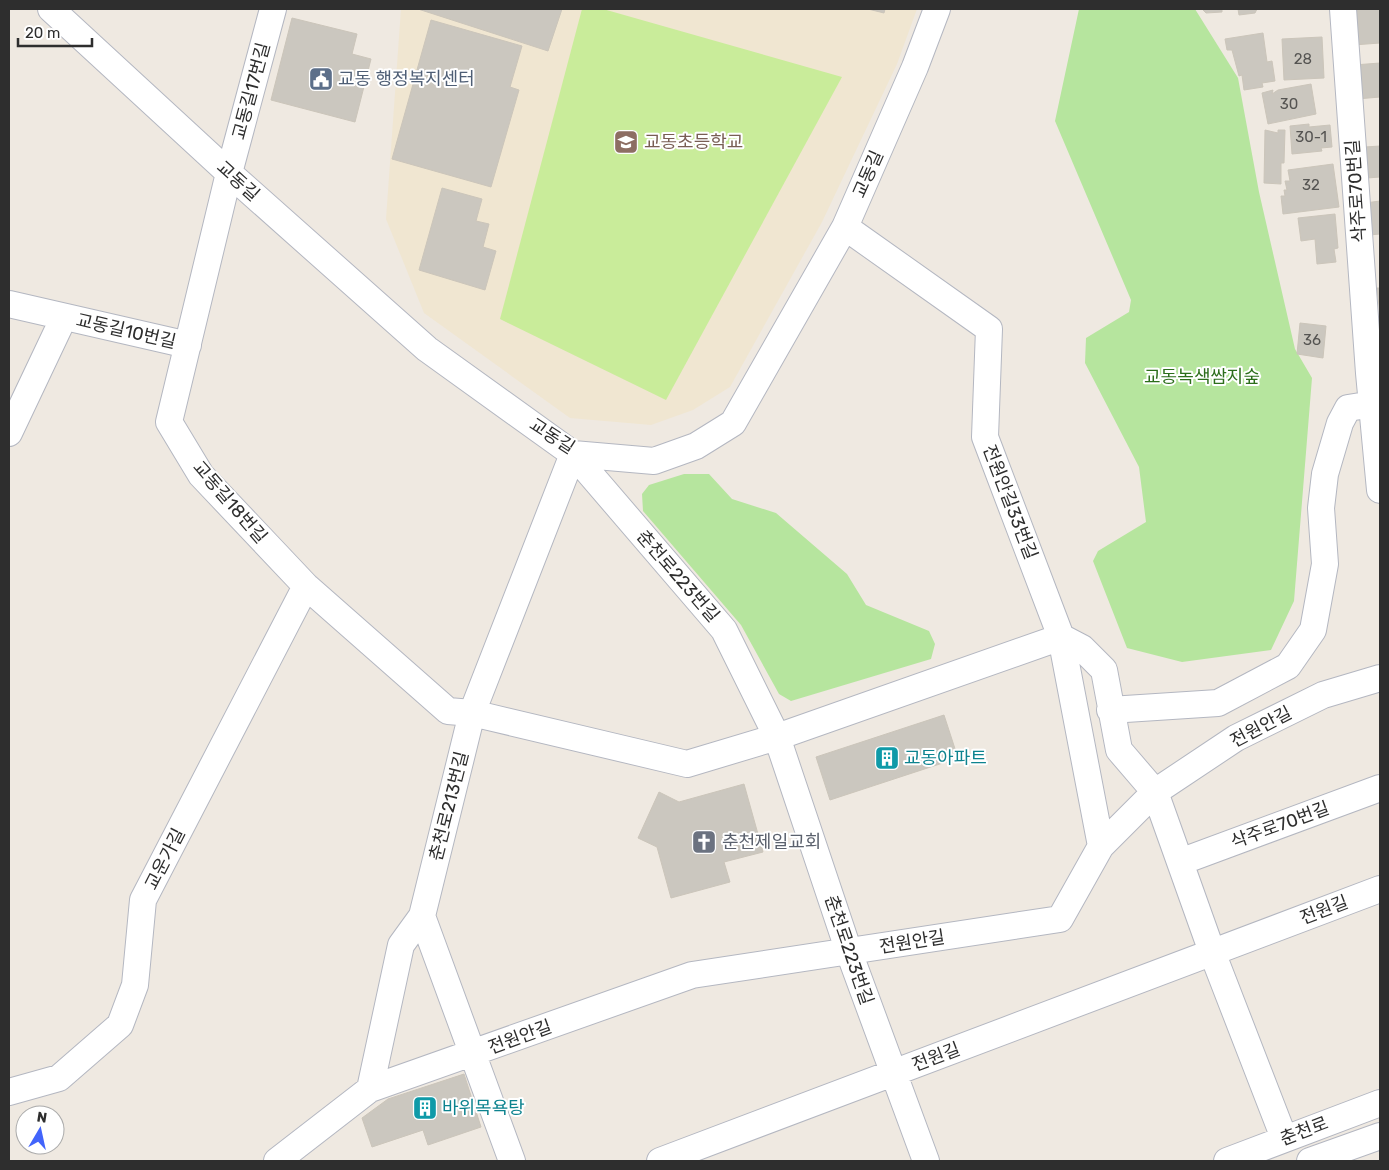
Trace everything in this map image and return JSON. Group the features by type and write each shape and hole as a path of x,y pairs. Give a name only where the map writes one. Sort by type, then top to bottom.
{"street":[{"name":"교동길","path":"52,9 229,173 427,349 573,454 654,461 696,446 733,423 845,228 916,67 938,9"},
{"name":"교동길17번길","path":"229,173 273,9"},
{"name":"삭주로70번길","path":"1343,9 1375,373 1373,404 1380,490"},
{"name":"교동길18번길","path":"229,173 169,422 200,475 306,586 448,711 472,713"},
{"name":"전원안길33번길","path":"845,228 989,330 985,437 1061,637 1101,846"},
{"name":"교동길10번길","path":"9,304 188,346"},
{"name":"교동길10번길","path":"9,433 64,317"},
{"path":"1110,710 1218,703 1288,666 1313,630 1325,564 1321,508 1325,474 1340,423 1348,408 1373,404"},
{"name":"춘천로213번길","path":"422,916 472,713 573,454"},
{"name":"춘천로223번길","path":"573,454 724,630 777,737 849,952 892,1074 926,1161"},
{"name":"교운가길","path":"9,1092 59,1078 120,1025 135,985 144,900 306,586"},
{"path":"472,713 687,764 777,737 1061,637 1082,648 1104,670 1119,750 1155,792 1212,952 1284,1138"},
{"name":"전원안길","path":"277,1161 370,1089 692,976 1060,919 1101,846 1155,792 1236,738 1323,695 1380,678"},
{"name":"삭주로70번길","path":"1180,862 1380,788"},
{"name":"전원길","path":"660,1161 1380,889"},
{"path":"422,916 512,1161"},
{"path":"370,1089 401,945 422,916"},
{"name":"춘천로","path":"1227,1161 1380,1103"},
{"name":"춘천로","path":"1310,1161 1380,1136"}],"shaded area":[{"name":"교동초등학교","path":"401,9 917,9 897,64 822,222 730,387 693,410 651,425 570,418 424,313 386,219"}],"green space":[{"path":"582,9 603,9 842,77 666,400 500,319"},
{"name":"교동녹색쌈지숲","path":"1079,9 1195,9 1238,78 1259,192 1295,349 1312,378 1294,601 1271,650 1182,662 1127,648 1093,561 1098,551 1146,522 1139,467 1085,363 1086,338 1129,312 1131,300 1055,121"},
{"path":"684,474 709,474 732,499 776,513 847,574 866,605 929,631 935,644 931,659 791,701 779,694 741,625 643,511 642,494 649,485"}],"building":[{"path":"418,9 562,9 548,51"},
{"path":"868,9 885,9 884,13"},
{"path":"1202,9 1222,9 1222,12 1206,13"},
{"path":"1238,9 1257,9 1255,13 1239,15"},
{"path":"1353,9 1380,9 1380,43 1353,45"},
{"name":"교동 행정복지센터","path":"292,18 357,34 352,54 371,59 355,122 271,100"},
{"path":"431,20 522,46 510,87 519,90 491,187 392,159"},
{"path":"1263,33 1267,62 1272,61 1275,81 1262,83 1263,87 1244,90 1242,75 1239,76 1232,50 1227,50 1225,39"},
{"path":"1322,37 1324,78 1284,80 1282,39"},
{"path":"1380,63 1380,97 1357,99 1354,65"},
{"path":"1311,84 1316,114 1268,124 1262,93 1273,90 1272,94 1278,90"},
{"path":"1309,124 1309,127 1330,125 1332,147 1321,148 1322,151 1292,154 1290,126"},
{"path":"1265,130 1278,133 1278,130 1285,130 1284,163 1281,163 1281,184 1264,183"},
{"path":"1380,146 1380,177 1367,178 1365,147"},
{"path":"1333,164 1339,207 1283,214 1281,196 1285,196 1284,190 1287,190 1285,181 1290,181 1288,170"},
{"path":"442,188 482,199 476,221 489,224 483,247 496,251 485,290 419,270"},
{"path":"1380,201 1380,234 1369,235 1365,203"},
{"path":"1335,214 1338,248 1334,249 1336,262 1317,264 1315,239 1301,241 1298,218"},
{"path":"1377,288 1380,288 1380,314"},
{"path":"1300,323 1326,326 1323,358 1297,354"},
{"name":"교동아파트","path":"944,715 958,758 830,800 816,757"},
{"name":"춘천제일교회","path":"744,784 763,852 724,862 730,882 671,898 657,847 638,838 659,792 679,802"},
{"name":"바위목욕탕","path":"464,1074 481,1127 428,1145 423,1130 372,1147 362,1118 388,1099"}],"place":[{"name":"교동 행정복지센터","path":"321,79"},
{"name":"교동초등학교","path":"626,142"},
{"name":"교동아파트","path":"887,758"},
{"name":"춘천제일교회","path":"704,842"},
{"name":"바위목욕탕","path":"425,1108"}]}
